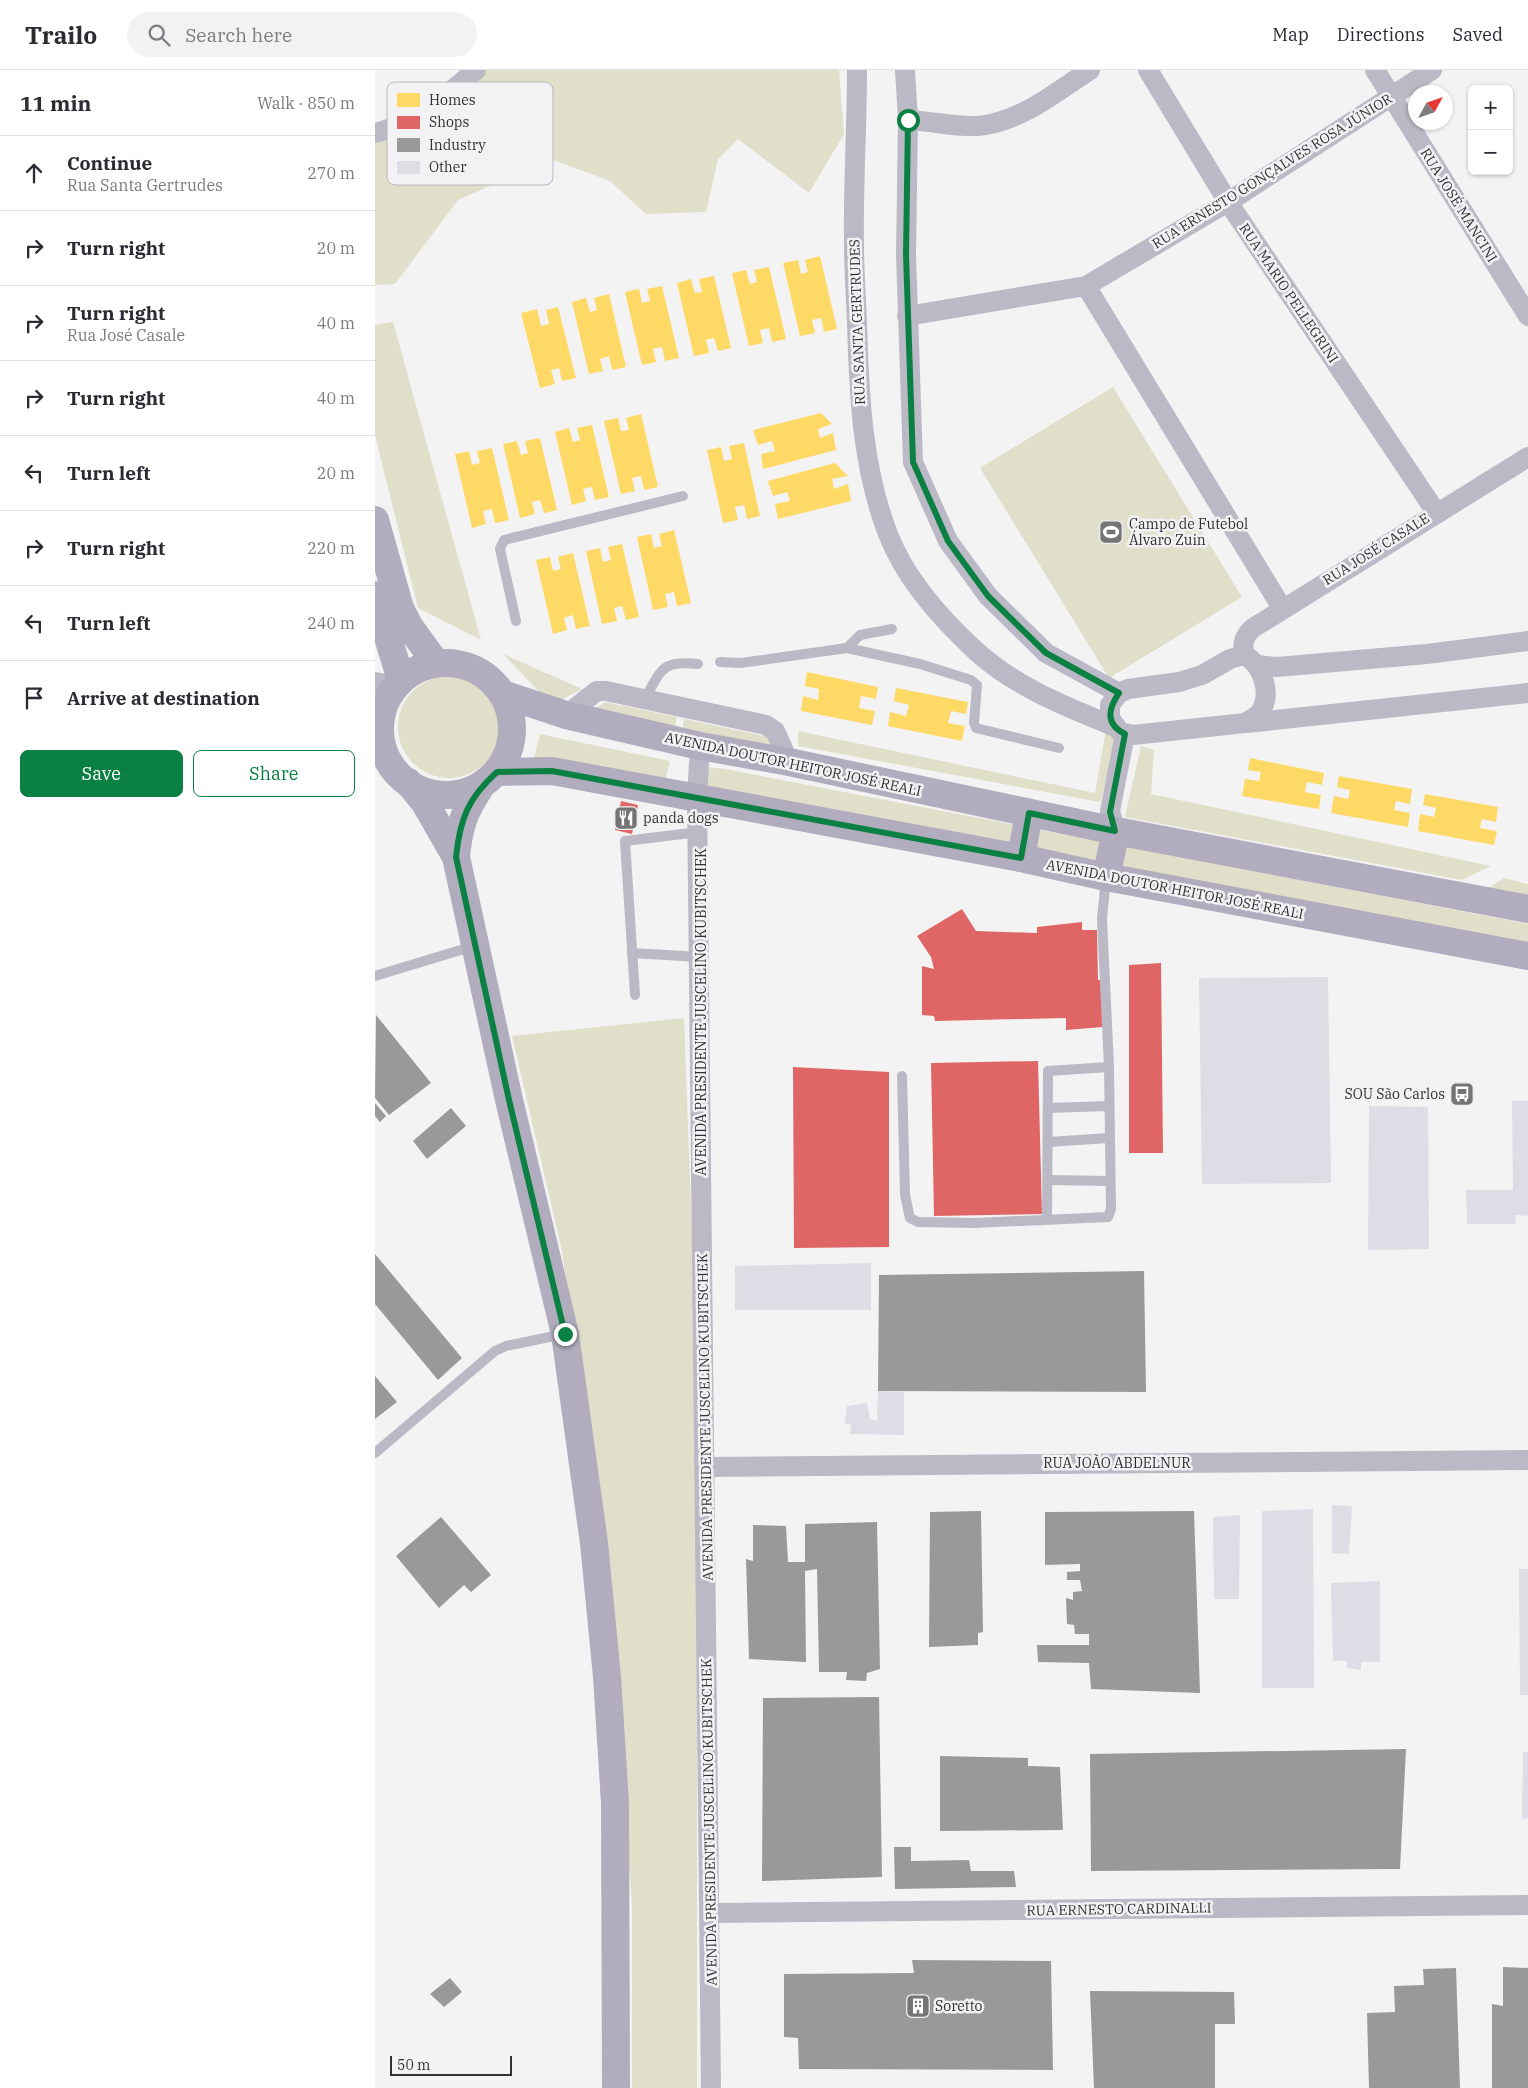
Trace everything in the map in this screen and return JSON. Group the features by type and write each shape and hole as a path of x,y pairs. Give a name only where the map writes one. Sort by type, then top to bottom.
{"main road":[{"path":"375,520 400,608 409,626 436,663"},
{"path":"377,613 390,683 381,726 383,745 391,766 425,802 456,857 509,1100 565,1334 594,1543 607,1677 615,1803 616,2088"},
{"path":"390,683 417,669 436,663 455,663 474,669 490,679 503,694 511,713 512,734 507,754 469,805 459,828 456,857"},
{"name":"AVENIDA DOUTOR HEITOR JOSÉ REALI","path":"503,694 566,715 700,746 789,762 1115,831 1528,909"},
{"path":"391,766 425,791 444,795 463,793 489,779"},
{"name":"AVENIDA DOUTOR HEITOR JOSÉ REALI","path":"489,779 552,771 1021,858 1106,877 1528,956"},
{"path":"1021,858 1029,813"},
{"path":"1106,877 1115,831"}],"street":[{"path":"461,82 476,70"},
{"name":"RUA SANTA GERTRUDES","path":"857,70 854,244 858,398 874,494 888,536 910,576 928,600 977,652 1013,678 1058,703 1120,730"},
{"path":"905,70 908,120 907,316 913,462 948,541 988,596 1046,653 1119,693"},
{"path":"908,120 977,126 1001,122 1023,114 1089,70"},
{"name":"RUA MARIO PELLEGRINI","path":"1148,70 1228,202 1436,512"},
{"name":"RUA JOSÉ MANCINI","path":"1375,70 1528,316"},
{"name":"RUA ERNESTO GONÇALVES ROSA JÚNIOR","path":"907,316 1086,286 1228,202 1432,70"},
{"path":"1086,286 1282,608"},
{"name":"RUA JOSÉ CASALE","path":"1250,660 1242,644 1247,634 1282,608 1528,457"},
{"path":"1528,641 1427,654 1277,668 1250,660 1230,659 1202,675 1179,682 1128,688 1119,693 1110,705 1110,718 1120,730 1133,735 1528,693"},
{"path":"1245,723 1260,713 1267,697 1250,660"},
{"path":"566,715 597,691 606,691 767,725 775,732 789,762"},
{"path":"1115,831 1110,812 1120,730"},
{"name":"AVENIDA PRESIDENTE JUSCELINO KUBITSCHEK","path":"700,746 697,797 699,832 711,1913 711,2088"},
{"name":"RUA JOÃO ABDELNUR","path":"705,1467 1528,1460"},
{"name":"RUA ERNESTO CARDINALLI","path":"711,1913 1528,1905"}],"lane":[{"path":"516,621 500,549 504,540 683,496"},
{"path":"847,648 860,634 892,629"},
{"path":"720,662 741,662 847,648 920,664 971,680 977,685 974,723 976,728 1059,748"},
{"path":"644,700 662,669 676,662 698,664"},
{"path":"635,995 625,841 699,832"},
{"path":"902,1076 905,1196 910,1218 918,1222 975,1223 1108,1217 1111,1209 1109,1067 1103,919 1106,877"},
{"path":"375,976 475,946"},
{"path":"632,953 700,957"},
{"path":"1047,1219 1049,1071 1109,1067"},
{"path":"1048,1108 1109,1106"},
{"path":"1048,1142 1109,1138"},
{"path":"1048,1180 1110,1181"},
{"path":"375,1453 495,1351 506,1346 565,1334"}],"green space":[{"path":"466,70 839,70 844,134 809,193 738,139 718,159 706,212 646,214 610,181 553,160 553,82 451,82"},
{"path":"387,125 387,185 492,185 458,200 395,284 375,285 375,127"},
{"path":"393,322 481,640 418,608 375,435 375,325"},
{"name":"Campo de Futebol Álvaro Zuin","path":"1113,387 1242,597 1109,678 980,468"},
{"path":"503,654 582,689 552,705"},
{"path":"449,676 459,677 478,684 492,698 499,717 499,737 492,756 478,770 459,777 449,778 439,777 420,770 406,756 399,737 398,727 399,717 406,698 420,684 439,677"},
{"path":"605,702 677,717 674,730 590,712"},
{"path":"684,719 770,737 776,748 682,731"},
{"path":"1106,729 1119,737 1100,802 798,746 798,731 1095,793"},
{"path":"540,734 670,761 664,785 534,759"},
{"path":"1141,746 1154,750 1151,794 1491,866 1462,880 1125,817"},
{"path":"705,767 725,769 1528,924 1528,947 709,790"},
{"path":"1504,878 1528,884 1528,896 1488,888"},
{"path":"684,1018 692,1234 697,1472 697,2088 632,2088 632,1905 608,1592 562,1251 512,1036"}],"building: Homes":[{"path":"820,256 837,329 824,332 821,318 812,320 815,333 800,336 783,263 798,260 801,274 808,272 805,260"},
{"path":"769,267 786,339 772,342 769,328 760,330 763,343 749,346 732,273 746,270 750,284 757,282 754,270"},
{"path":"714,276 731,348 718,351 714,338 706,340 709,353 694,356 677,283 691,279 695,293 702,292 699,279"},
{"path":"662,286 679,358 665,361 662,347 653,349 656,362 642,365 625,292 639,289 642,303 650,301 647,289"},
{"path":"609,294 626,367 612,370 609,356 600,359 603,371 589,374 572,302 586,298 590,312 597,310 594,298"},
{"path":"558,307 576,378 562,381 559,368 551,370 555,384 540,388 521,313 537,309 541,326 549,324 546,310"},
{"path":"821,413 832,424 818,429 820,438 833,433 836,450 763,469 761,454 775,451 772,441 758,445 753,430"},
{"path":"641,414 658,487 644,490 641,476 632,478 635,491 621,494 604,421 618,418 621,431 629,430 626,418"},
{"path":"592,425 609,497 595,500 592,487 583,489 586,501 572,505 555,432 569,428 573,442 580,440 577,428"},
{"path":"540,438 557,510 544,513 540,500 532,502 535,514 520,518 503,444 517,441 521,455 528,453 525,441"},
{"path":"744,443 760,516 747,519 744,505 735,507 738,520 723,523 707,450 721,447 724,461 732,459 729,446"},
{"path":"492,448 509,520 495,523 492,509 483,511 486,524 472,528 455,454 469,451 472,465 480,463 477,451"},
{"path":"835,463 848,476 832,479 834,489 848,484 851,501 778,519 775,504 790,501 787,492 773,496 768,481"},
{"path":"674,530 691,603 677,606 674,592 665,594 668,607 653,610 637,537 651,534 654,548 662,546 659,534"},
{"path":"622,544 639,617 626,620 622,606 614,608 617,621 602,624 586,551 600,548 603,562 611,560 608,547"},
{"path":"573,553 590,626 576,629 573,615 564,618 567,630 553,634 536,560 550,557 553,571 561,569 558,557"},
{"path":"807,672 878,687 876,699 861,696 859,708 875,711 872,725 801,711 803,696 818,700 819,689 805,686"},
{"path":"896,688 968,702 966,714 951,711 948,723 965,726 962,741 888,726 890,712 906,716 909,705 894,701"},
{"path":"1250,758 1324,773 1322,785 1307,782 1305,792 1321,795 1319,809 1242,796 1245,779 1259,781 1261,772 1248,770"},
{"path":"1339,776 1412,789 1410,804 1396,801 1394,810 1410,813 1408,827 1331,813 1334,796 1348,799 1350,790 1337,787"},
{"path":"1425,794 1498,807 1496,822 1482,819 1480,828 1497,831 1494,845 1418,831 1420,814 1434,817 1436,808 1423,805"}],"building: Shops":[{"name":"panda dogs","path":"621,801 638,805 632,834 615,830"},
{"path":"962,909 976,931 1037,933 1037,927 1082,922 1082,930 1097,930 1098,980 1103,980 1103,1027 1066,1030 1066,1018 935,1021 934,1016 922,1015 922,966 934,969 931,957 917,936"},
{"path":"1161,963 1163,1153 1129,1153 1129,965"},
{"path":"1038,1061 1042,1214 934,1216 931,1063"},
{"path":"793,1067 889,1072 889,1247 794,1248"}],"building: Industry":[{"path":"376,1015 431,1083 389,1115 375,1098"},
{"path":"375,1103 386,1116 380,1122 375,1116"},
{"path":"451,1108 466,1126 427,1159 413,1141"},
{"path":"375,1254 462,1358 438,1380 375,1304"},
{"path":"1144,1271 1146,1392 878,1391 879,1275"},
{"path":"375,1376 397,1402 375,1419"},
{"path":"981,1511 983,1632 978,1633 978,1645 929,1647 930,1512"},
{"path":"1194,1511 1200,1693 1091,1689 1089,1663 1038,1662 1037,1645 1089,1645 1089,1634 1075,1634 1074,1625 1067,1624 1066,1598 1073,1600 1073,1592 1082,1591 1080,1580 1067,1580 1067,1572 1080,1571 1080,1564 1045,1565 1045,1512"},
{"path":"441,1517 491,1575 471,1592 464,1585 439,1608 396,1556"},
{"path":"877,1522 880,1669 867,1673 866,1681 846,1680 847,1672 819,1672 817,1569 805,1571 806,1662 749,1659 746,1559 753,1561 753,1525 786,1526 788,1562 805,1562 805,1524"},
{"path":"879,1697 882,1877 762,1881 763,1698"},
{"path":"1406,1749 1400,1869 1091,1871 1090,1754"},
{"path":"940,1756 1028,1758 1028,1766 1060,1767 1063,1830 940,1831"},
{"path":"894,1847 911,1847 911,1861 969,1860 971,1871 1014,1871 1016,1887 895,1889"},
{"name":"Soretto","path":"912,1960 1051,1961 1053,2070 799,2069 798,2038 784,2037 784,1974 914,1973"},
{"path":"1503,1967 1528,1968 1528,2088 1492,2088 1492,2004 1503,2006"},
{"path":"1456,1968 1460,2088 1369,2088 1367,2013 1395,2012 1394,1986 1424,1985 1423,1969"},
{"path":"450,1978 462,1992 444,2007 430,1994"},
{"path":"1090,1991 1234,1992 1235,2024 1215,2024 1215,2088 1094,2088"}],"building: Other":[{"path":"1328,977 1331,1183 1202,1184 1199,978"},
{"path":"1512,1101 1528,1101 1528,1216 1515,1215 1516,1224 1467,1224 1466,1190 1513,1190"},
{"path":"1369,1106 1428,1107 1429,1249 1368,1250"},
{"path":"871,1263 871,1310 735,1310 735,1266"},
{"path":"878,1391 904,1392 904,1435 850,1434 851,1424 845,1424 847,1406 867,1403 870,1419 877,1421"},
{"path":"1332,1505 1352,1506 1349,1554 1332,1553"},
{"path":"1313,1509 1314,1688 1262,1688 1262,1511"},
{"path":"1240,1515 1239,1599 1214,1599 1213,1517"},
{"path":"1519,1569 1528,1569 1528,1695 1520,1695"},
{"path":"1380,1581 1380,1662 1361,1662 1361,1670 1347,1668 1347,1661 1333,1661 1331,1583"},
{"path":"1523,1752 1528,1752 1528,1818 1522,1819"}],"place":[{"name":"Campo de Futebol Álvaro Zuin","path":"1111,532"},
{"name":"panda dogs","path":"626,818"},
{"name":"SOU São Carlos","path":"1462,1094"},
{"name":"Soretto","path":"918,2006"}],"route":[{"path":"565,1334 509,1100 456,857 459,828 469,805 481,786 497,772 552,771 1021,858 1029,813 1115,831 1110,812 1125,734 1120,732 1110,718 1110,705 1119,693 1046,653 988,596 948,541 913,462 906,255 908,120"}]}
